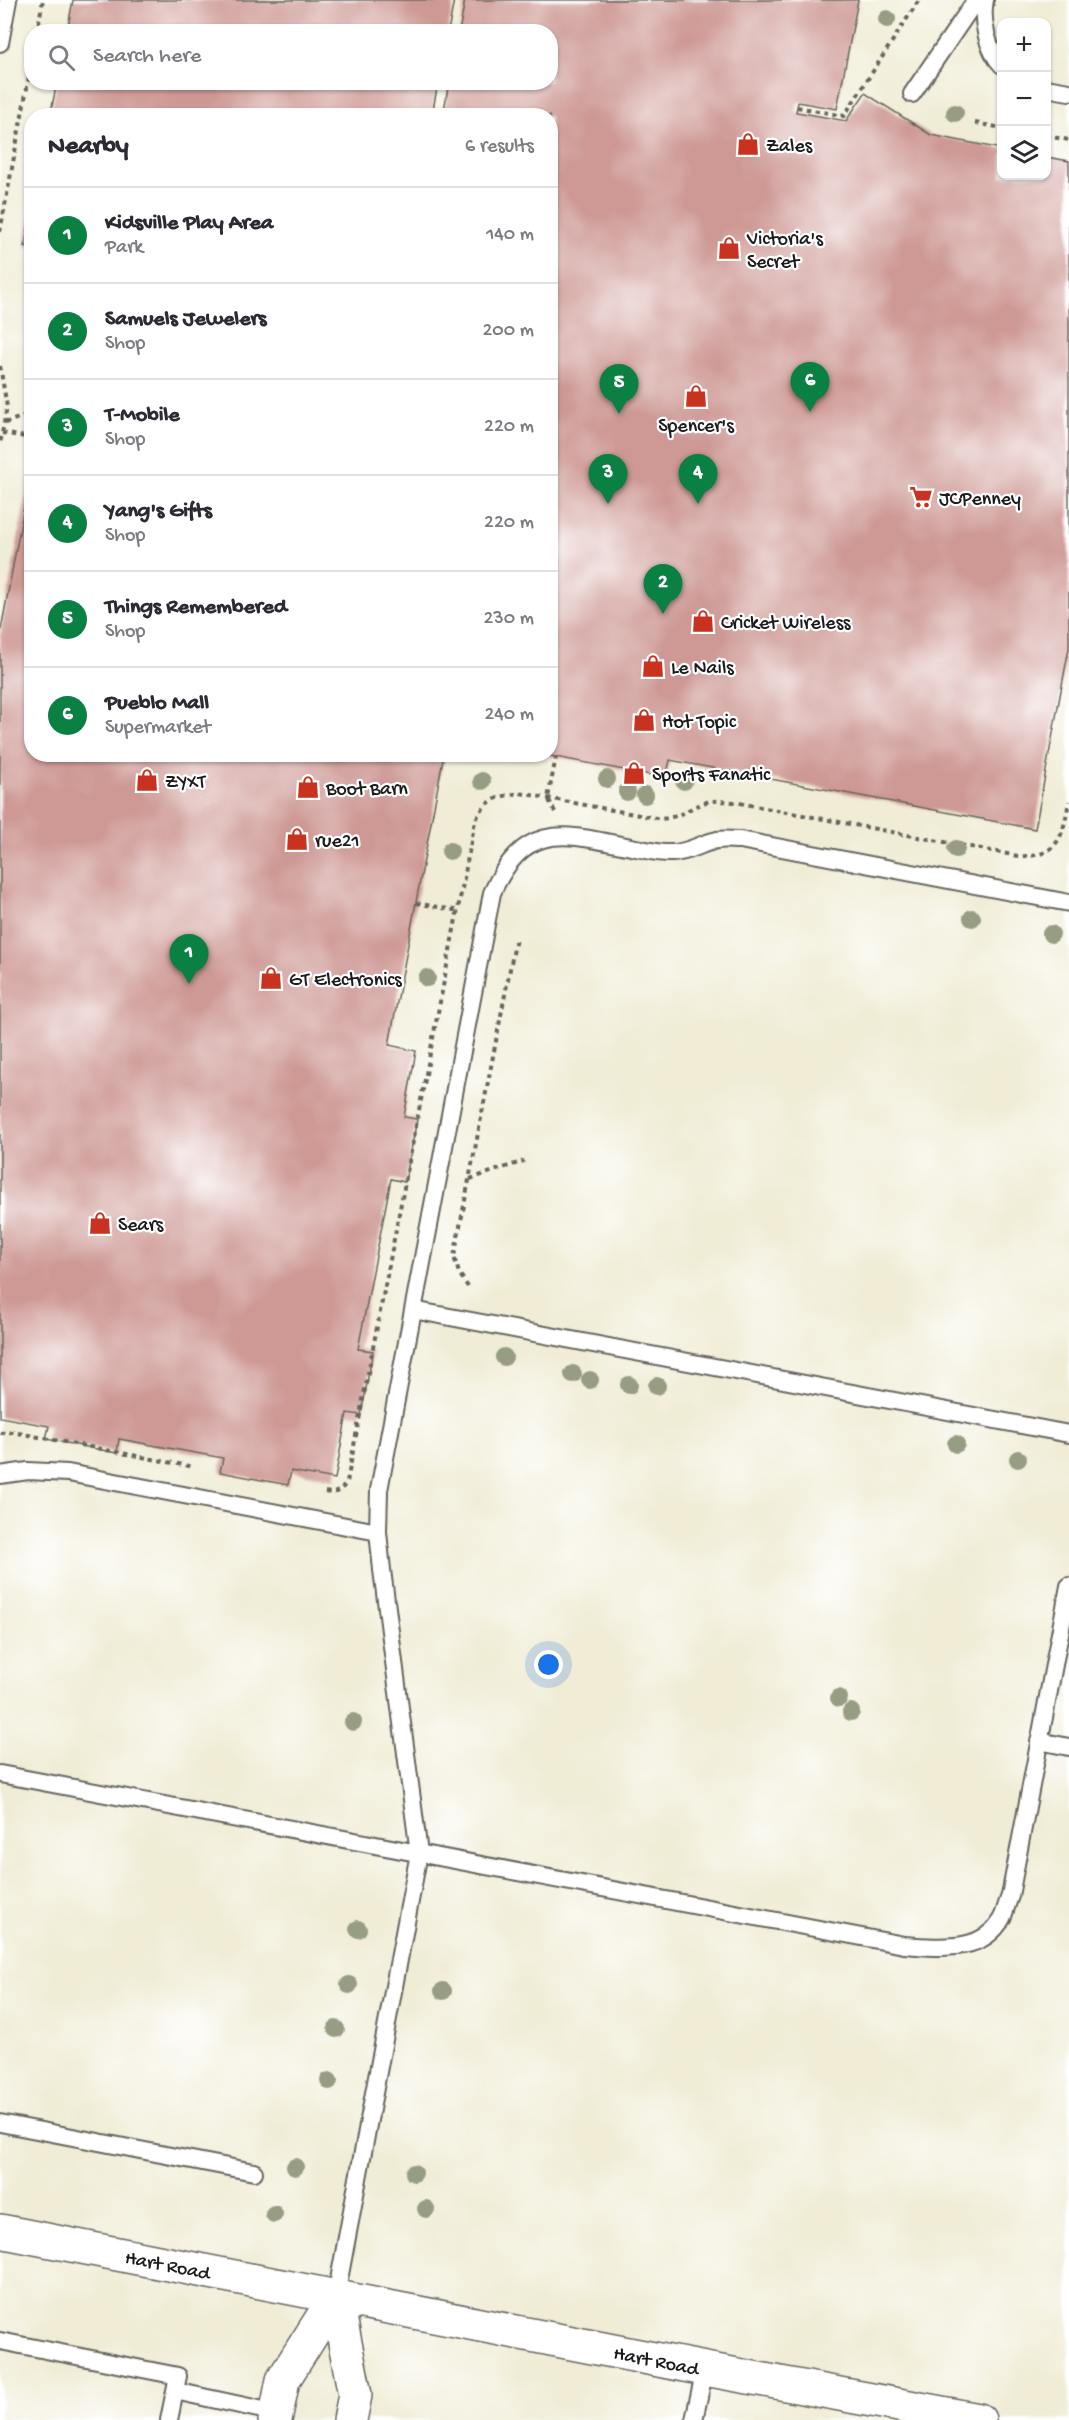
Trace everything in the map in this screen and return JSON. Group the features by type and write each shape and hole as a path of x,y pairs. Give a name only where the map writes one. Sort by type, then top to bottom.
{"street":[{"name":"Hart Road","path":"0,2231 705,2369 979,2420"},
{"path":"276,2416 283,2380 336,2296"},
{"path":"336,2296 355,2395 350,2420"}],"lane":[{"path":"0,43 8,0"},
{"path":"912,94 976,0"},
{"path":"985,0 983,9 986,34 997,55"},
{"path":"1051,89 1069,92"},
{"path":"336,2296 419,1853 378,1532 379,1490 488,917 495,885 502,870 516,853 536,840 556,835 674,854 696,849 716,840 740,840 1069,903"},
{"path":"413,1310 1069,1434"},
{"path":"0,1475 28,1471 68,1473 378,1532"},
{"path":"0,1774 904,1945 940,1947 967,1945 986,1938 1002,1919 1007,1904 1069,1586"},
{"path":"1039,1741 1069,1747"},
{"path":"0,2123 254,2172"},
{"path":"0,2341 178,2376 169,2420"},
{"path":"694,2420 705,2369"},
{"path":"175,2391 276,2416"}],"path":[{"path":"38,24 43,0"},
{"path":"797,107 844,116 919,0"},
{"path":"0,232 27,90"},
{"path":"975,123 997,127"},
{"path":"1051,137 1069,140"},
{"path":"0,366 7,407 0,444"},
{"path":"0,406 7,407"},
{"path":"4,423 24,416"},
{"path":"2,433 24,437"},
{"path":"555,762 548,798 568,836"},
{"path":"416,903 488,917"},
{"path":"323,1491 335,1493 342,1490 347,1482 457,911"},
{"path":"468,1287 459,1273 454,1257 516,938"},
{"path":"469,1179 524,1161"},
{"path":"0,1433 13,1431 197,1467"}],"building":[{"path":"73,0 454,0 450,24 68,24"},
{"path":"465,0 858,0 837,109 798,102 796,112 846,121 865,93 931,135 997,148 997,180 1051,180 1051,158 1069,161 1069,648 1035,829 670,760 666,778 558,758 558,108 444,108 448,90 558,90 558,24 460,24"},
{"path":"55,90 437,90 433,108 52,108"},
{"path":"24,507 24,762 442,762 389,1045 416,1051 404,1117 417,1119 405,1182 391,1179 358,1349 373,1351 361,1415 347,1413 335,1479 291,1471 288,1485 220,1472 223,1458 119,1439 117,1453 46,1439 49,1426 0,1417 0,635"}],"place":[{"name":"Zales","path":"748,144"},
{"name":"Victoria's Secret","path":"729,248"},
{"name":"Spencer's","path":"696,396"},
{"name":"Pueblo Mall","path":"810,412"},
{"name":"Things Remembered","path":"619,414"},
{"name":"JCPenney","path":"921,497"},
{"name":"T-Mobile","path":"608,504"},
{"name":"Yang's Gifts","path":"698,504"},
{"name":"Samuels Jewelers","path":"663,614"},
{"name":"Cricket Wireless","path":"703,621"},
{"name":"Le Nails","path":"653,666"},
{"name":"Hot Topic","path":"644,720"},
{"name":"Sports Fanatic","path":"634,773"},
{"name":"ZYXT","path":"147,780"},
{"name":"Boot Barn","path":"308,787"},
{"name":"rue21","path":"297,839"},
{"name":"GT Electronics","path":"271,978"},
{"name":"Kidsville Play Area","path":"189,984"},
{"name":"Sears","path":"100,1223"}]}
